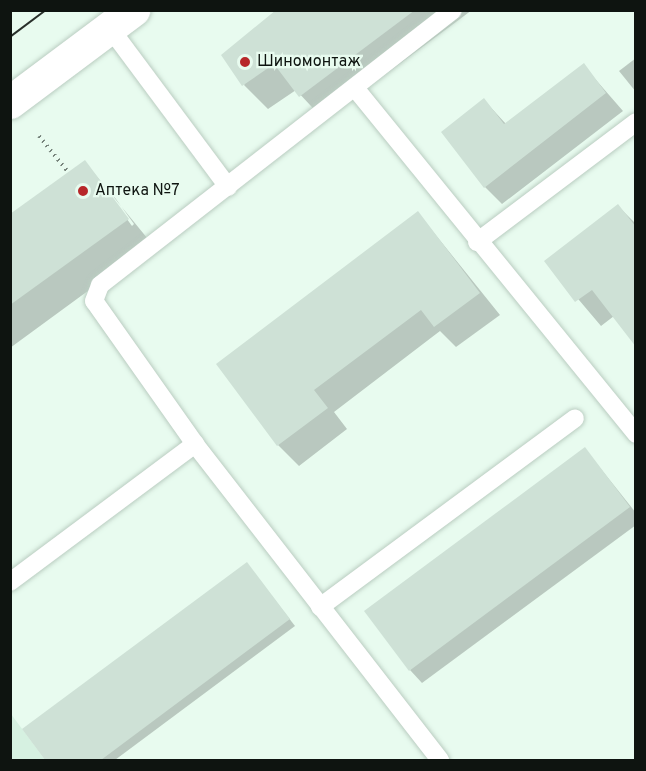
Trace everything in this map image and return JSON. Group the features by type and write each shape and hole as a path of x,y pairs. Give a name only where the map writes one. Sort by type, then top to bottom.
{"main road":[{"path":"10,102 122,19"}],"lane":[{"path":"440,760 195,444 94,301 100,285 453,10"},
{"path":"122,19 228,187"},
{"path":"355,88 477,242 636,434"},
{"path":"477,242 636,122"},
{"path":"320,607 575,418"},
{"path":"10,582 195,444"}],"path":[{"path":"39,136 68,172"}],"shaded area":[{"path":"11,714 45,760 11,760"}],"building":[{"path":"276,10 415,10 299,97 274,64 242,86 221,55"},
{"path":"584,63 606,93 484,188 441,132 484,98 504,124"},
{"path":"85,160 129,219 10,305 10,214"},
{"path":"618,204 636,227 636,347 592,290 575,302 544,261"},
{"path":"418,211 480,293 434,327 421,310 314,390 328,408 277,446 216,364"},
{"path":"585,447 630,507 409,671 364,611"},
{"path":"247,562 290,619 101,760 45,760 22,729"}],"tram line":[{"path":"10,37 46,10"}],"place":[{"name":"Шиномонтаж","path":"245,62"},
{"name":"Аптека №7","path":"83,191"}]}
